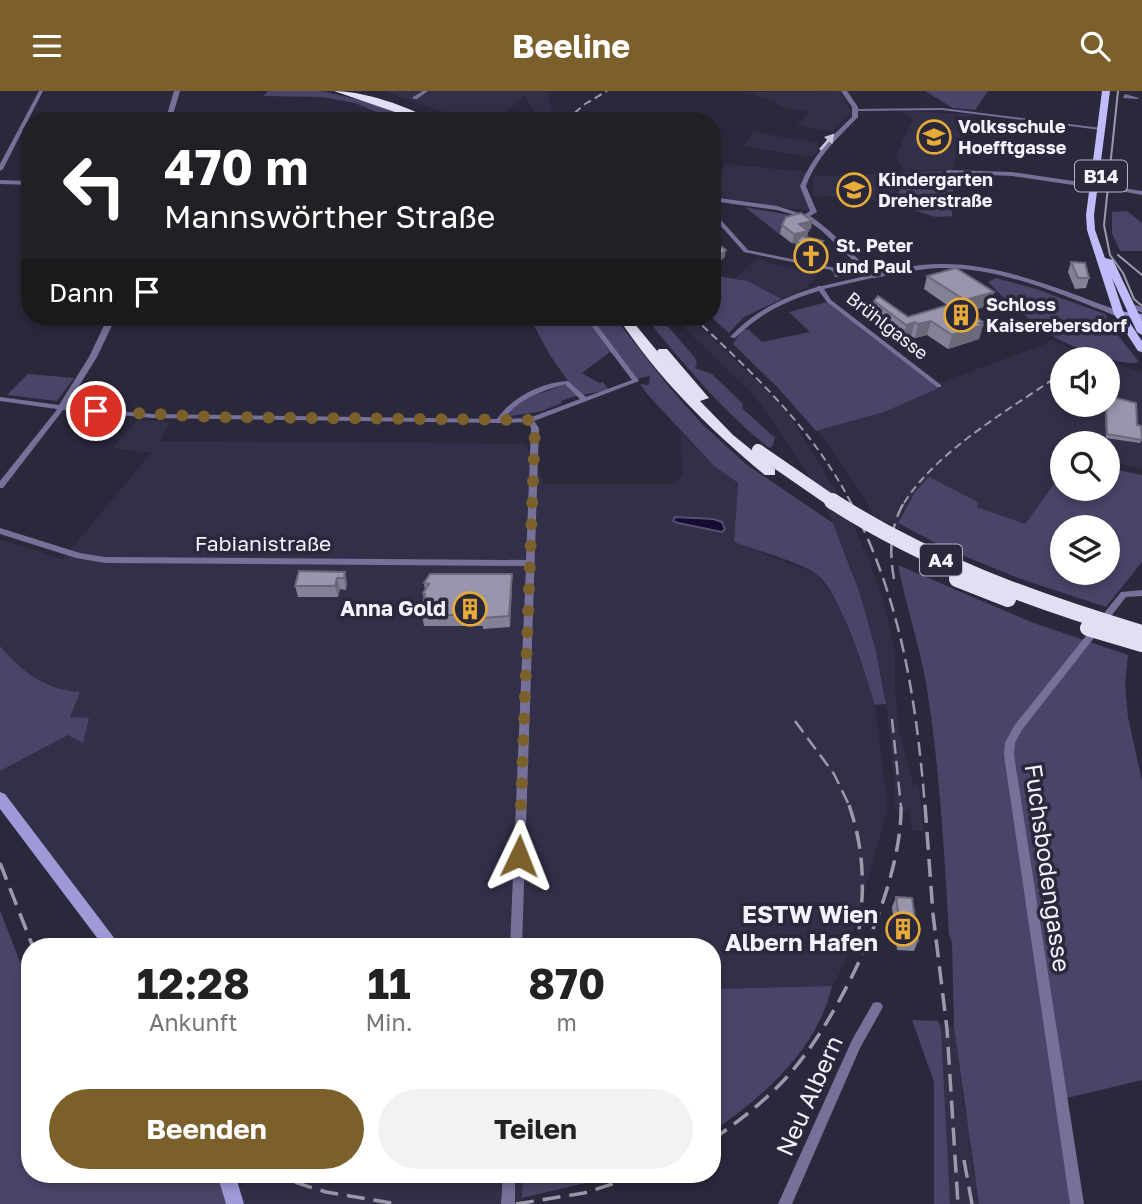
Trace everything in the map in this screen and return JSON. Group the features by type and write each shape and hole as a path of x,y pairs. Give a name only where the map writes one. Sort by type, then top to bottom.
{"highway":[{"path":"338,91 406,112"},
{"path":"354,91 416,112"},
{"name":"A4","path":"630,326 680,390 710,422 770,472 826,510 922,563 987,591 1053,616 1142,644"},
{"name":"A4","path":"643,326 692,387 722,418 758,450 825,498 932,556 1057,607 1142,633"}],"main road":[{"name":"B14","path":"1106,91 1093,186 1091,230 1119,313 1142,349"},
{"name":"B14","path":"1112,91 1097,226 1106,255 1137,312 1142,332"},
{"path":"1119,313 1137,312"},
{"path":"0,798 106,938"},
{"path":"229,1183 235,1204"}],"street":[{"path":"30,112 41,91"},
{"path":"170,112 177,91"},
{"path":"415,98 426,91"},
{"path":"805,216 814,212 803,186 814,158 835,133 855,117 855,110 844,91"},
{"path":"1136,99 1142,102"},
{"path":"855,110 942,109 1101,129"},
{"path":"0,169 21,129"},
{"path":"948,172 1012,174 1093,186"},
{"path":"0,182 21,183"},
{"path":"1122,190 1142,193"},
{"path":"721,200 777,208 805,216 824,227 874,276"},
{"path":"721,222 746,251 835,269 837,276"},
{"path":"733,337 758,315 804,292 832,284 919,268 957,266 1016,279 1119,313"},
{"path":"832,284 829,278 837,276 859,279"},
{"name":"Brühlgasse","path":"820,288 829,301 939,386"},
{"path":"0,486 61,408 93,357 108,326"},
{"path":"0,399 61,408 152,416 530,420 636,381 595,326"},
{"path":"499,421 503,414 528,394 566,382 585,400"},
{"path":"516,938 535,428 530,420"},
{"name":"Fabianistraße","path":"0,530 79,556 105,561 531,563"},
{"name":"Fuchsbodengasse","path":"1077,1204 1009,755 1010,743 1017,729 1085,640 1124,594 1142,593"},
{"name":"Neu Albern","path":"785,1204 856,1044 877,1007"},
{"path":"508,1204 509,1183"}],"shaded area":[{"path":"268,91 321,91 369,102 396,112 376,112 355,103 322,97 263,96"},
{"path":"383,91 548,91 551,112 536,112 524,96 506,112 442,112"},
{"path":"840,91 851,112 832,132 797,126 808,112 778,106 776,101 746,92"},
{"path":"925,91 988,91 975,110 953,108"},
{"name":"Volksschule Hoefftgasse","path":"901,111 972,114 952,170 904,171 896,156 912,120"},
{"path":"754,132 818,143 816,146 820,147 812,157 742,146"},
{"path":"726,164 806,172 800,184 810,211 721,198 721,169"},
{"path":"942,171 941,187 953,188 952,216 936,217 899,206 901,194 897,192 900,191 889,173"},
{"name":"Kindergarten Dreherstraße","path":"885,174 897,193 901,193 899,205 866,199 812,195 814,176"},
{"path":"745,207 789,215 813,226 809,228 800,221 801,242 792,244"},
{"path":"1127,211 1142,223 1142,251 1120,251 1112,233 1112,212"},
{"path":"756,259 818,275 807,287 782,299 749,281 735,279"},
{"path":"721,275 748,281 782,299 744,317 729,333 721,326"},
{"path":"996,278 1105,314 1110,325 1139,362 1120,362 1120,347 1076,347 1051,335 1018,310 988,282"},
{"path":"827,302 939,388 884,412 816,431 779,389 733,344 742,331 748,329 762,342 810,332 789,312"},
{"path":"534,326 621,326 702,424 747,465 833,523 860,594 876,651 886,704 875,705 851,634 824,582 815,573 796,564 734,542 738,483 714,466 648,395 640,384 649,385 650,376 637,379 610,352 582,373 599,383 603,382 608,389 561,401 562,403 539,412 510,416 509,413 524,401 568,381"},
{"path":"653,326 668,326 695,358 695,368 712,374 743,404 742,408 775,438 772,447 769,448 751,433 689,369"},
{"path":"682,326 699,326 778,402 793,421 840,497 868,557 886,611 895,654 899,730 913,784 919,786 924,831 912,831 909,811 894,809 895,785 885,694 876,651 851,568 823,498 753,394"},
{"path":"1049,340 1068,347 1050,347 1050,417 1120,417 1120,366 1142,372 1142,468 1120,464 1120,431 1050,431 1050,490 1025,524 976,507 977,501 929,478 915,492 903,511 898,523 902,531 873,515 850,476 818,431 884,412 943,386 939,383 1048,343"},
{"path":"28,374 74,378 57,401 7,395"},
{"path":"137,420 169,422 161,441 526,444 544,484 675,484 682,475 681,433 714,466 738,483 734,542 817,574 840,608 875,705 888,807 844,965 832,986 721,989 721,938 98,938 0,809 0,771 68,735 89,719 70,718 79,692 66,691 38,679 12,661 0,646 0,539 63,559 151,453 113,448"},
{"path":"1120,470 1142,475 1142,562 1106,607 1018,578 947,549 898,523 915,492 929,477 978,502 977,507 1025,524 1050,490 1050,501 1120,501"},
{"path":"675,517 713,519 722,522 725,529 722,532 678,523 673,521"},
{"path":"898,565 1031,622 1128,655 1125,684 1128,717 1142,781 1142,1080 1067,1098 1072,1204 979,1204 954,1026 952,943 949,934 935,750 924,673"},
{"path":"0,646 35,678 57,688 80,692 70,717 89,718 83,743 68,735 0,771"},
{"path":"0,910 21,965 21,1183 220,1183 226,1204 0,1204"},
{"path":"832,986 814,1031 786,1070 751,1103 721,1125 721,989"},
{"path":"912,1020 938,1021 941,1029 950,1204 934,1204 934,1082"},
{"path":"939,1024 954,1026 956,1030 963,1102 972,1139 970,1148 979,1204 950,1204"},
{"path":"220,1183 523,1183 522,1204 226,1204"},
{"path":"523,1183 585,1183 522,1198"}],"building":[{"path":"801,213 812,221 799,224 808,231 794,234 782,225 786,217"},
{"path":"802,236 823,241 818,247 796,242"},
{"path":"1071,262 1085,263 1089,278 1078,278"},
{"path":"956,268 994,292 965,300 927,276"},
{"path":"878,296 908,317 955,303 983,322 979,323 983,325 952,335 931,321 906,325 874,301"},
{"path":"1120,399 1136,403 1137,425 1141,426 1142,440 1120,436 1120,431 1107,431 1106,417 1120,417"},
{"path":"299,571 345,572 344,578 337,578 335,586 295,586"},
{"name":"Anna Gold","path":"430,574 512,574 509,616 482,618 482,615 422,615 423,593 429,584 424,583"},
{"path":"896,897 912,898 918,941 902,940"}],"tram line":[{"path":"1118,91 1104,225 1110,255 1123,273 1134,299 1142,306"},
{"path":"1118,255 1142,275"}],"railway":[{"path":"576,112 607,91"},
{"path":"703,326 738,359 800,426 836,476 851,502"},
{"path":"904,503 918,483 955,448 1050,381"},
{"path":"894,579 892,538 896,519 905,501"},
{"path":"851,502 882,575 894,612 911,688 925,807"},
{"path":"892,719 901,806"},
{"path":"795,721 834,774 850,807"},
{"path":"849,805 859,841 862,876 856,948"},
{"path":"925,805 933,914 947,1029 958,1204"},
{"path":"721,1133 751,1111 786,1078 807,1053 847,987 880,911 899,837 901,806"},
{"path":"0,863 29,938"},
{"path":"964,1160 972,1204"},
{"path":"298,1183 326,1192 397,1204"},
{"path":"516,1204 584,1193 616,1183"}],"place":[{"name":"Volksschule Hoefftgasse","path":"934,137"},
{"name":"Kindergarten Dreherstraße","path":"854,190"},
{"name":"St. Peter und Paul","path":"811,256"},
{"name":"Schloss Kaiserebersdorf","path":"961,315"},
{"name":"Anna Gold","path":"470,609"},
{"name":"ESTW Wien Albern Hafen","path":"903,929"}],"route":[{"path":"96,411 152,416 530,420 535,428 519,856"}]}
